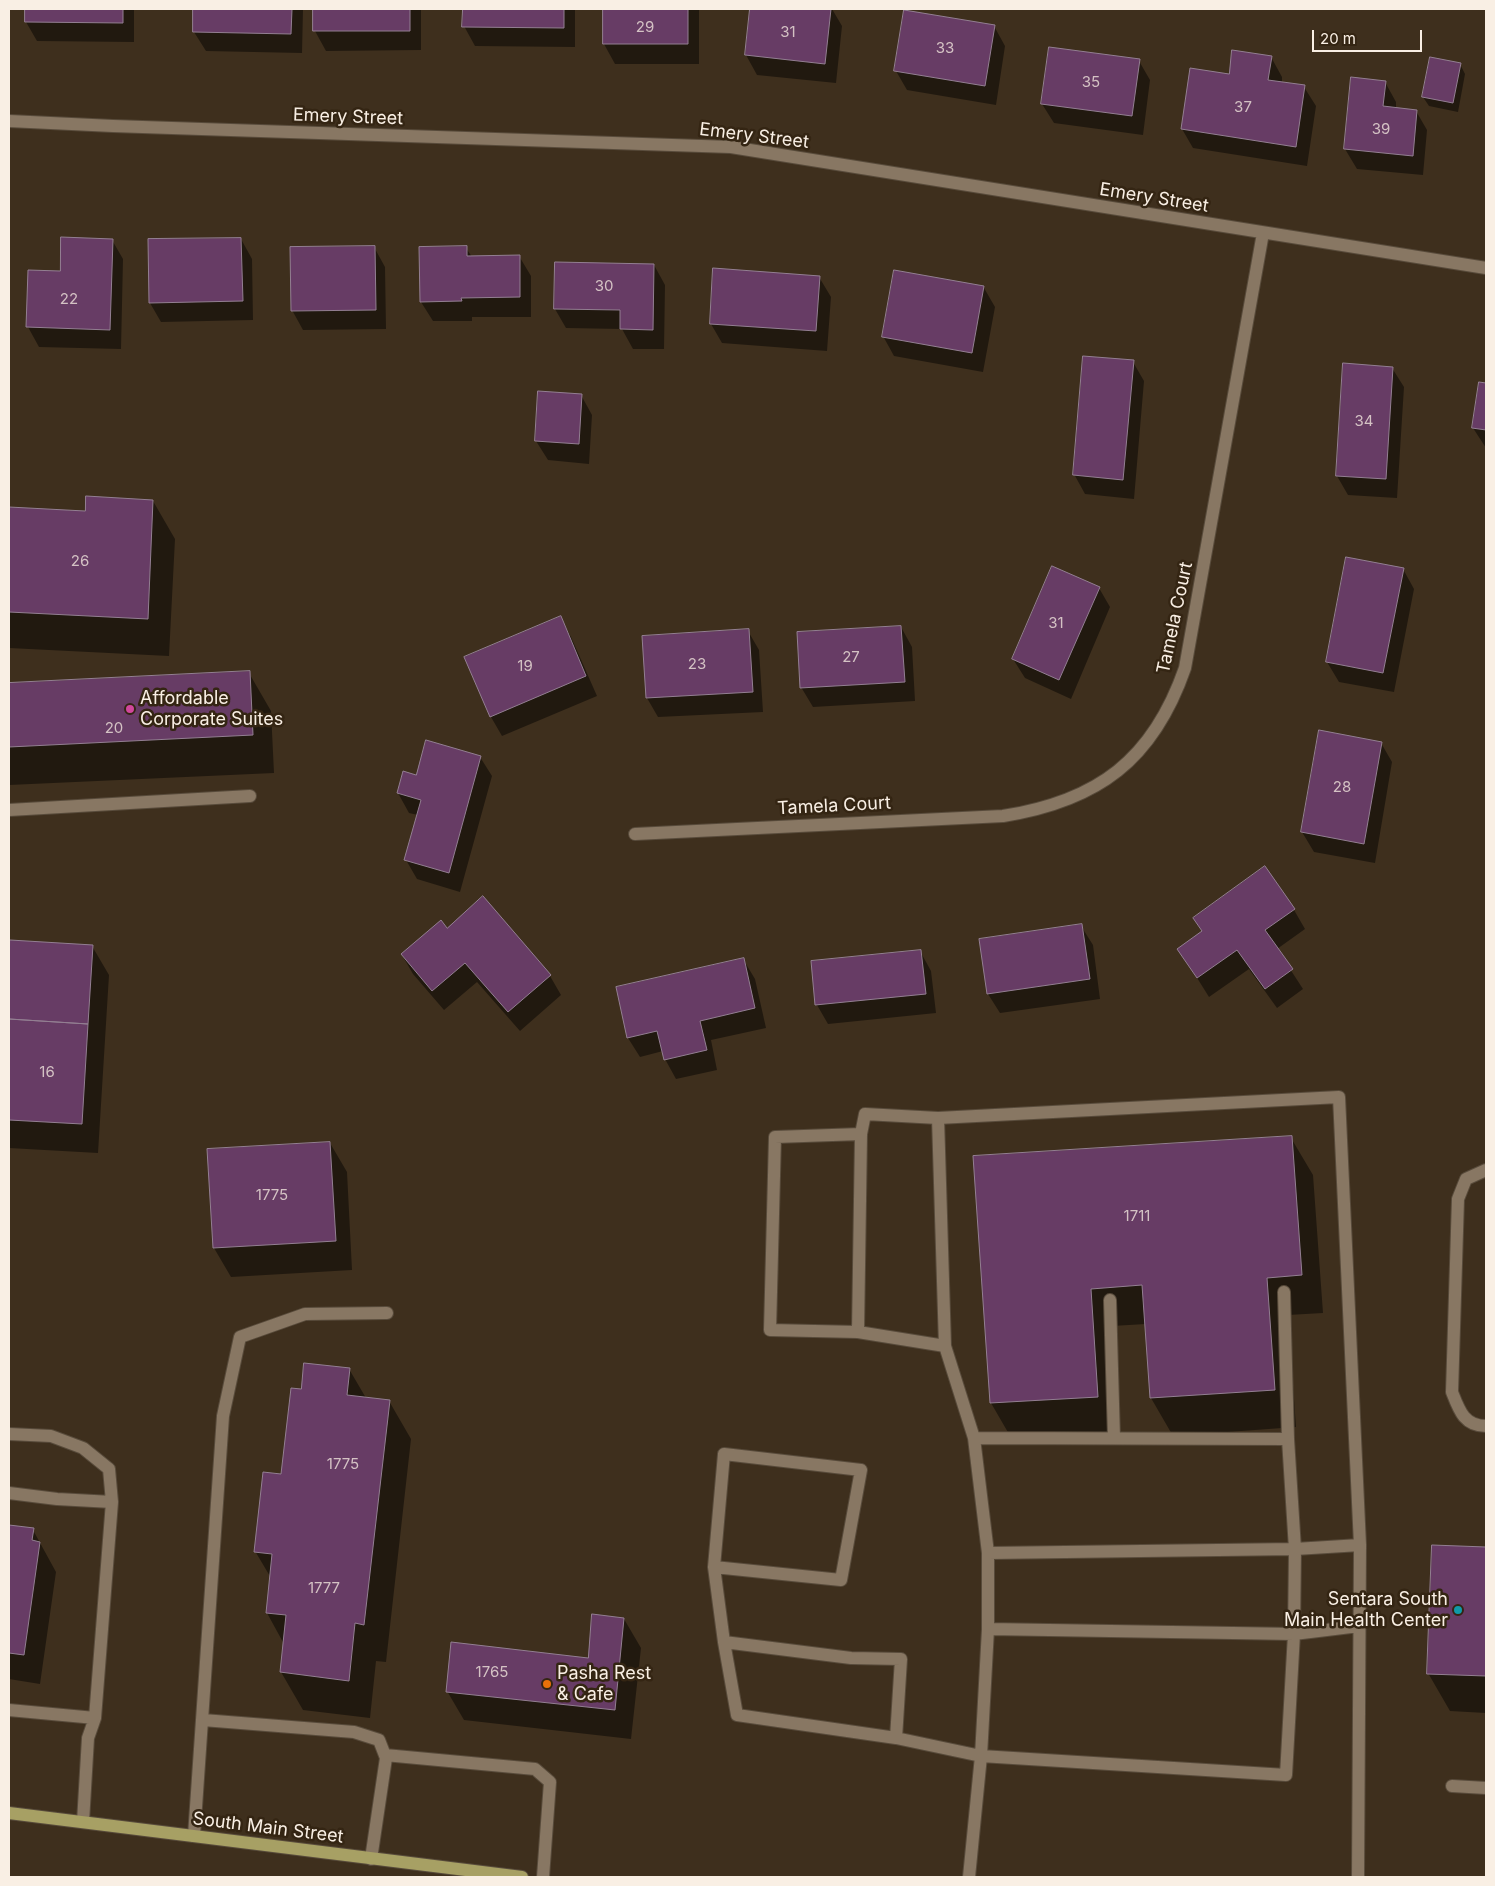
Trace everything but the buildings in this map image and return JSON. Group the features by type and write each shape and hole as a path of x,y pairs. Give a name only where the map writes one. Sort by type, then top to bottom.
{"main road":[{"name":"South Main Street","path":"9,1813 522,1877"}],"street":[{"name":"Emery Street","path":"9,121 731,147 1486,268"},
{"name":"Tamela Court","path":"635,834 1003,816 1031,812 1096,786 1129,761 1151,737 1164,716 1176,694 1185,668 1263,233"},
{"path":"9,810 250,796"},
{"path":"858,1332 861,1134 865,1114 938,1118 1339,1097 1360,1545 1358,1877"},
{"path":"938,1118 945,1346 974,1438 988,1553 988,1629 981,1756 970,1877"},
{"path":"861,1134 775,1137 770,1330 858,1332 945,1346"},
{"path":"1486,1170 1466,1179 1458,1199 1452,1392 1460,1414 1476,1426 1486,1426"},
{"path":"714,1567 841,1580 861,1470 724,1454 714,1567 724,1642 737,1715 896,1738 981,1756 1286,1775 1294,1634 1295,1549 1288,1439 1284,1292"},
{"path":"1110,1300 1114,1438"},
{"path":"194,1836 223,1416 240,1337 305,1314 387,1314"},
{"path":"9,1434 51,1436 84,1448 109,1469 112,1502 95,1718 88,1738 82,1822"},
{"path":"974,1438 1288,1439"},
{"path":"9,1493 57,1499 112,1502"},
{"path":"988,1553 1295,1549 1360,1545"},
{"path":"988,1629 1294,1634 1359,1626"},
{"path":"724,1642 851,1658 901,1659 896,1738"},
{"path":"9,1710 95,1718"},
{"path":"202,1720 354,1732 379,1740 386,1758 371,1859"},
{"path":"385,1755 535,1769 550,1782 542,1877"},
{"path":"1452,1786 1486,1788"}],"place":[{"name":"Affordable Corporate Suites","path":"130,709"},
{"name":"Sentara South Main Health Center","path":"1458,1610"},
{"name":"Pasha Rest & Cafe","path":"547,1684"}]}
